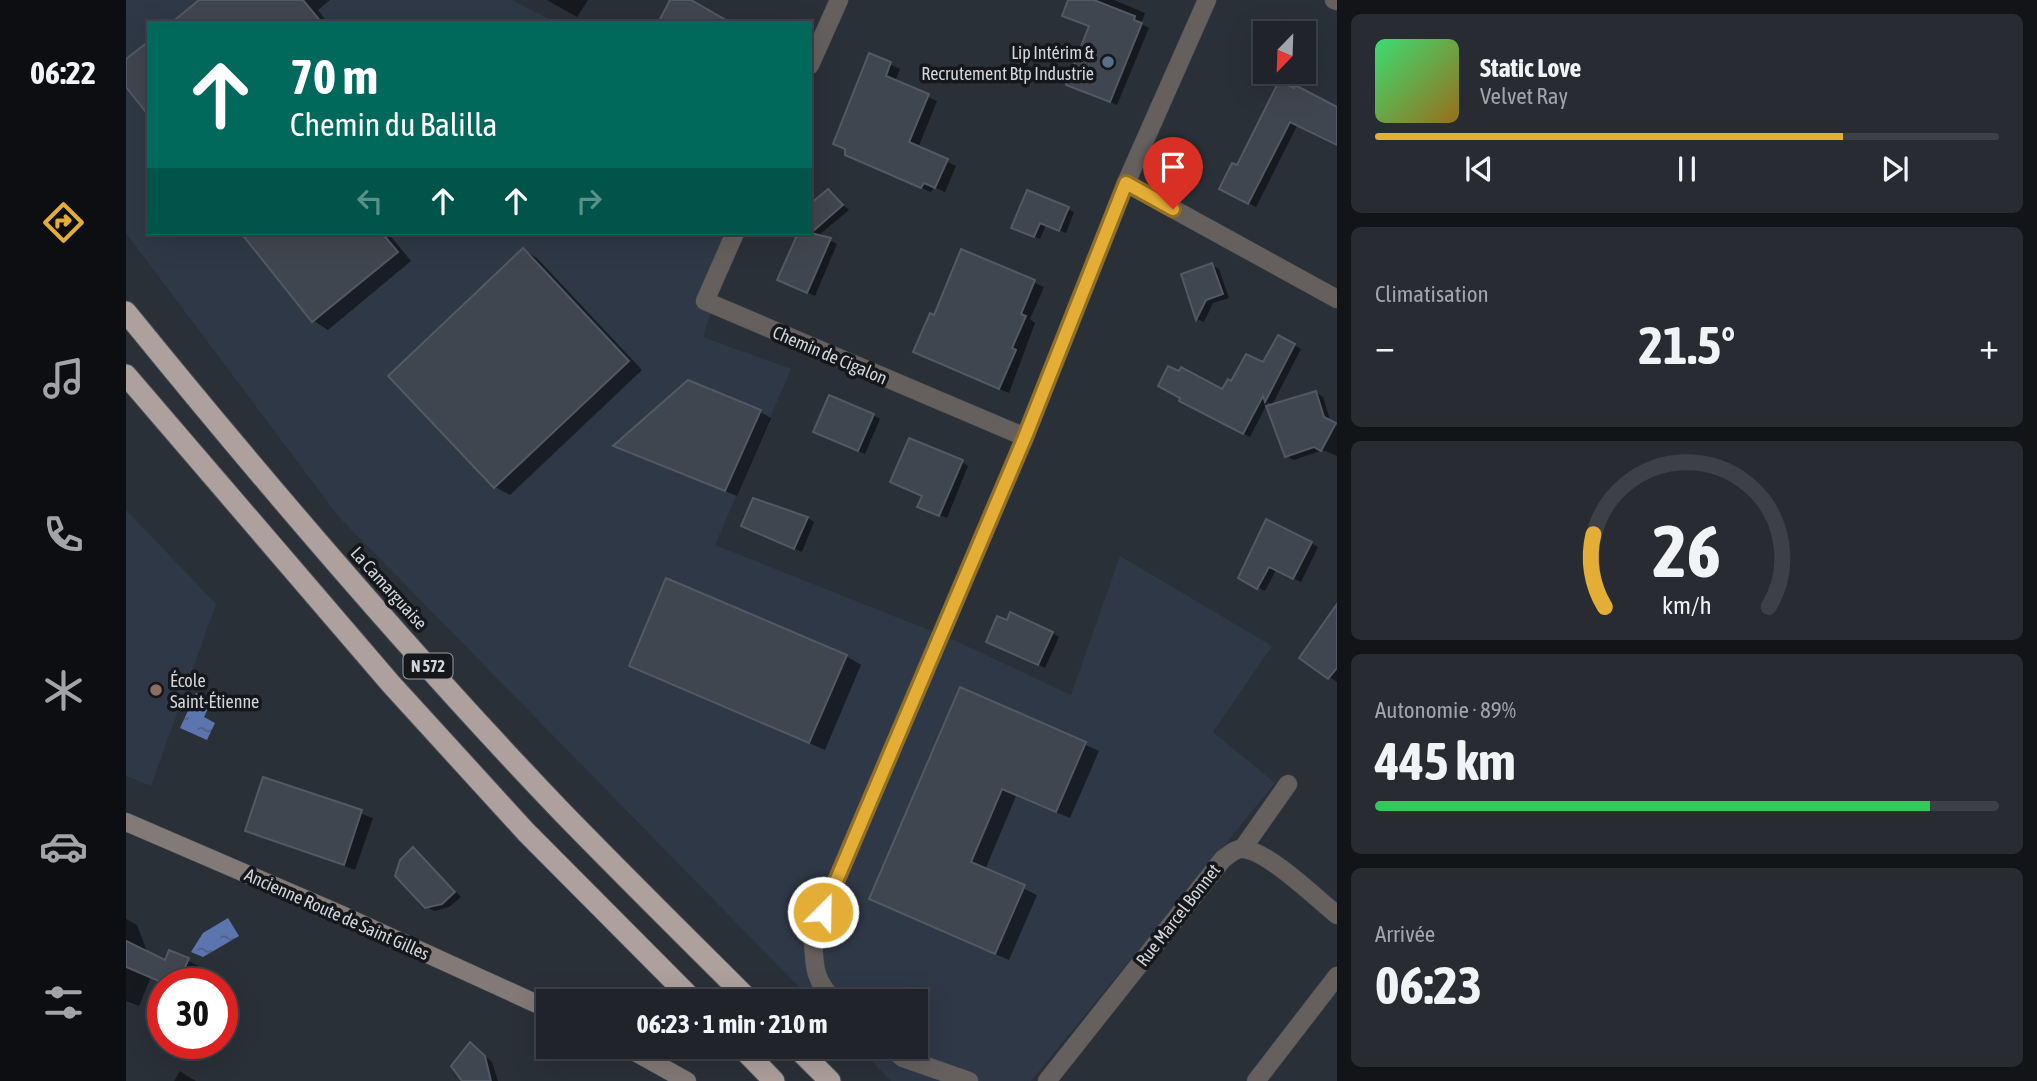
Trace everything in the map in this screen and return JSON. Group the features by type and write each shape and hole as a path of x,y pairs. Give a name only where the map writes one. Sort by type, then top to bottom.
{"highway":[{"name":"La Camarguaise","path":"126,312 244,455 419,657 559,808 738,989"},
{"name":"N 572","path":"126,375 391,684 526,832 682,989"},
{"path":"753,1059 774,1081"},
{"path":"808,1059 830,1081"}],"street":[{"path":"812,61 839,0"},
{"path":"821,989 813,935 1025,437 1126,183 1207,0"},
{"path":"1126,183 1337,299"},
{"name":"Chemin de Cigalon","path":"735,235 705,302 1025,437"},
{"name":"Rue Marcel Bonnet","path":"1047,1081 1223,859 1236,849 1243,849 1289,784"},
{"name":"Ancienne Route de Saint Gilles","path":"126,822 342,915 536,1004"},
{"path":"1243,849 1266,858 1337,915"},
{"path":"1256,1081 1337,976"},
{"path":"647,1059 687,1081"},
{"path":"906,1059 969,1081"}],"shaded area":[{"path":"126,0 512,0 553,21 147,21 147,235 735,235 703,337 791,369 715,545 954,640 1071,695 1120,556 1272,646 1213,732 1275,783 1031,1081 891,1081 870,1059 928,1059 928,989 801,989 339,517 126,233"},
{"name":"École Saint-Étienne","path":"126,510 216,604 151,786 126,776"}],"water":[{"path":"196,693 212,700 204,717 215,723 207,740 180,728"},
{"path":"228,918 239,936 203,957 191,952 203,933"}],"building":[{"path":"199,0 303,0 320,21 173,21"},
{"path":"670,0 691,0 728,21 659,21"},
{"path":"1068,0 1094,0 1135,16 1134,20 1142,23 1110,102 1066,85 1089,26 1062,16"},
{"path":"147,43 147,113 126,87 126,59"},
{"path":"869,53 891,62 886,76 929,94 909,142 948,159 935,188 924,183 921,188 845,155 845,149 833,144"},
{"path":"1278,84 1294,88 1295,85 1337,107 1337,145 1290,122 1248,204 1219,189 1232,163 1237,165"},
{"path":"828,189 843,205 812,232 812,202"},
{"path":"1027,190 1069,207 1059,231 1040,223 1034,237 1011,228"},
{"path":"812,233 831,238 807,293 777,280 797,235"},
{"path":"243,235 384,235 398,252 312,322"},
{"path":"523,248 629,361 494,488 388,376"},
{"path":"961,249 1035,280 1021,314 1026,316 1012,348 1016,350 999,389 913,352 930,313 934,315"},
{"path":"1212,263 1223,294 1206,300 1196,320 1181,274"},
{"path":"1278,335 1295,344 1265,402 1263,396 1243,434 1179,401 1180,398 1158,386 1168,366 1179,371 1181,367 1222,389 1228,379 1231,381 1246,354 1263,362"},
{"path":"688,380 761,410 725,491 613,446"},
{"path":"1316,391 1324,417 1336,423 1321,451 1314,447 1285,457 1266,406"},
{"path":"829,395 874,414 858,451 813,432"},
{"path":"909,438 963,460 939,516 917,507 922,496 890,482"},
{"path":"753,498 808,517 794,549 741,526"},
{"path":"1266,519 1312,542 1293,579 1269,567 1257,589 1238,578"},
{"path":"666,578 847,655 809,743 629,666"},
{"path":"1337,604 1337,668 1328,679 1299,658"},
{"path":"1010,612 1053,632 1038,665 986,642 997,616 1007,620"},
{"path":"960,687 1086,742 1056,812 1002,789 971,862 1025,885 995,954 869,899"},
{"path":"263,777 362,810 344,865 245,831"},
{"path":"413,847 455,892 442,904 425,908 395,876 400,860"},
{"path":"126,941 165,960 169,950 189,958 185,968 147,968 147,976 126,967"},
{"path":"470,1042 485,1056 491,1081 462,1081 451,1066"}],"place":[{"name":"Lip Intérim & Recrutement Btp Industrie","path":"1108,62"},
{"name":"École Saint-Étienne","path":"156,690"}],"route":[{"path":"823,912 1025,437 1126,183 1173,209"}]}
